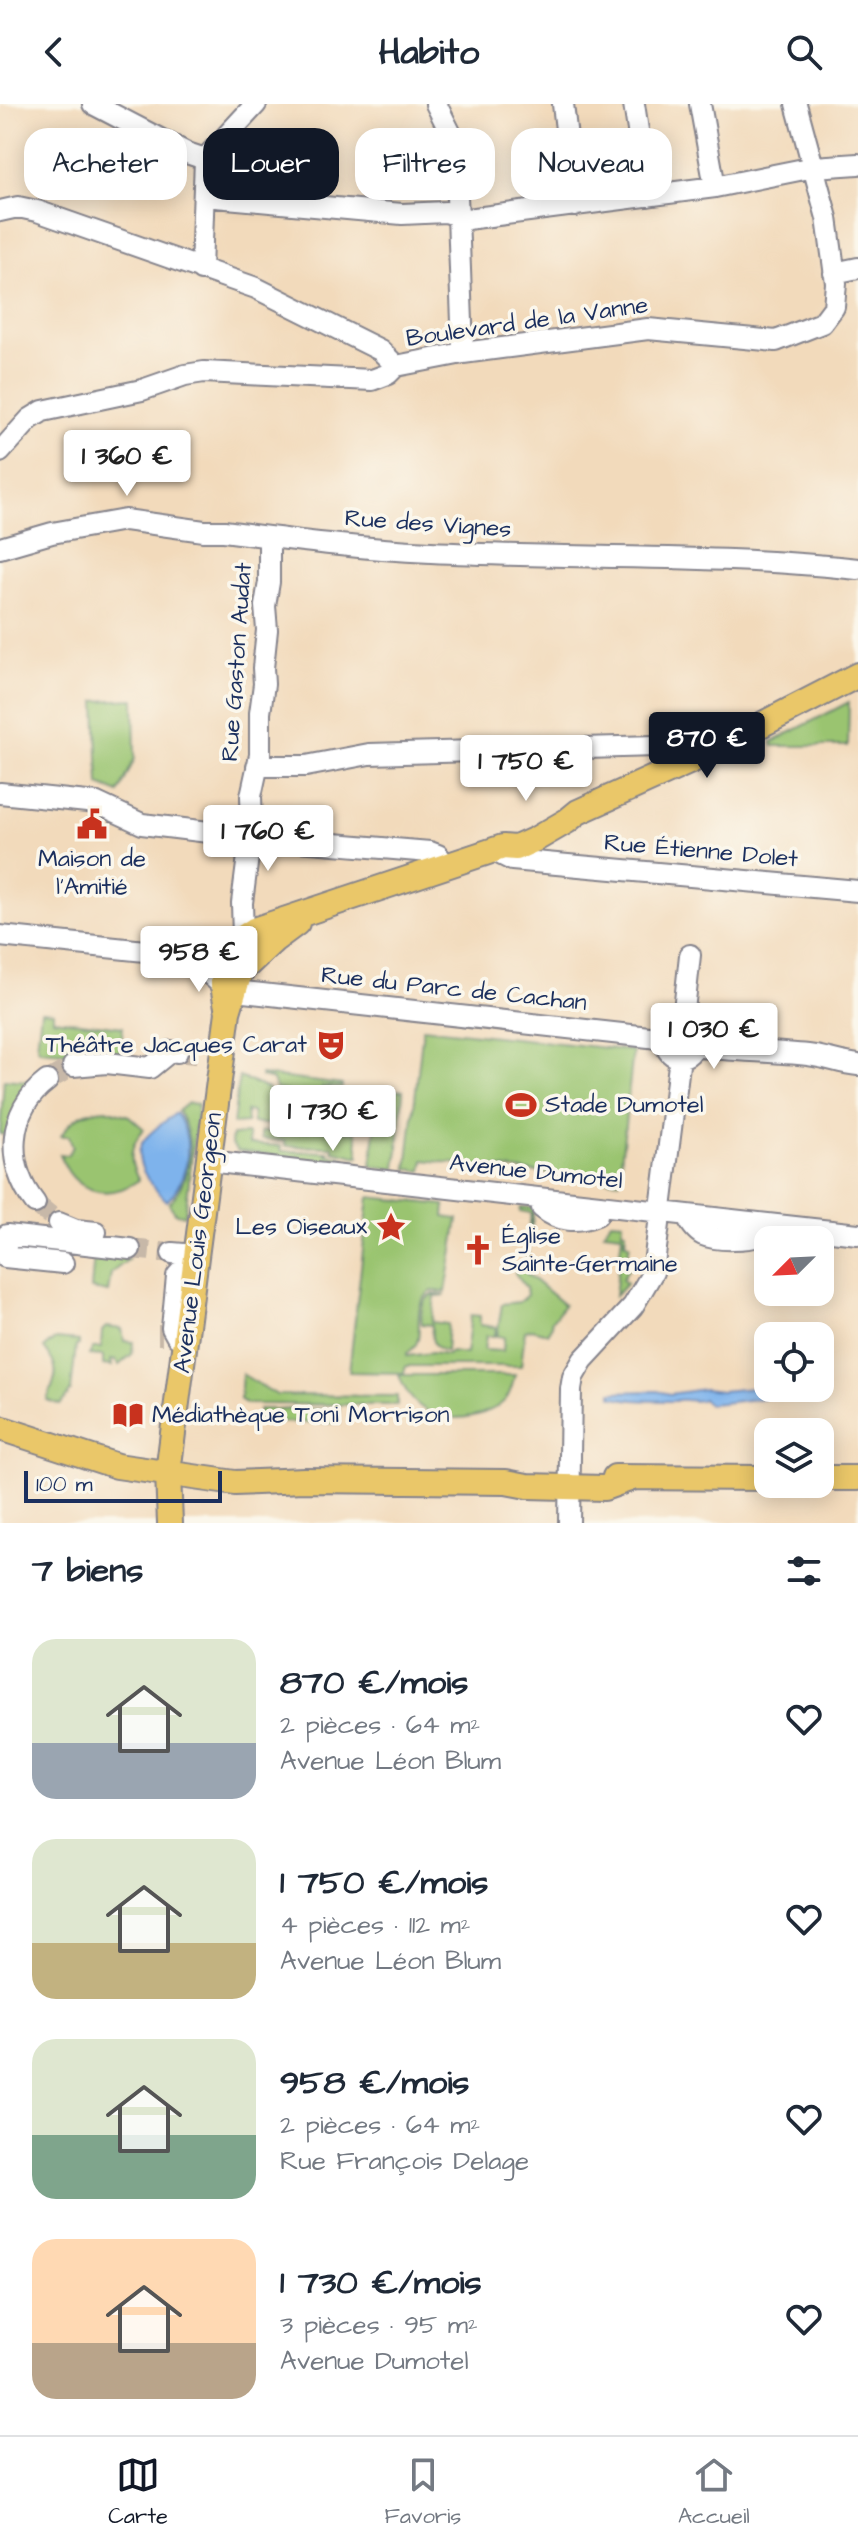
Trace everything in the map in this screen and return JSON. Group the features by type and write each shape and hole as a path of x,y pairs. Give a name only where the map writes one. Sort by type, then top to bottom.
{"main road":[{"path":"236,967 315,910 498,849 538,851 578,812 691,761 858,675"},
{"path":"498,849 522,831 564,813 578,812"},
{"path":"236,967 315,910"},
{"name":"Avenue Louis Georgeon","path":"170,1523 169,1465 175,1337 184,1262 208,1161 213,1055 236,967"},
{"path":"0,1428 117,1466 169,1465 234,1471 263,1480 506,1482 527,1486 632,1478 754,1478"},
{"path":"834,1478 858,1478"}],"street":[{"path":"93,104 203,158"},
{"path":"234,128 256,104"},
{"path":"436,104 454,140 463,349"},
{"path":"563,104 575,206"},
{"path":"634,104 638,128"},
{"path":"700,104 715,187"},
{"path":"796,104 827,218 834,273 858,268"},
{"path":"672,193 814,167 858,164"},
{"path":"201,270 204,200"},
{"path":"248,200 402,214 446,212 467,219 619,200"},
{"name":"Boulevard de la Vanne","path":"0,211 18,207 37,211 256,288 380,350 396,366 463,353 648,329 776,341 822,323 829,316 836,291 834,273"},
{"path":"0,452 30,419 43,411 142,390 185,375 204,372 372,380 388,374 396,366"},
{"name":"Rue des Vignes","path":"0,548 52,533 125,520 427,557 703,558 858,569"},
{"name":"Rue Gaston Audat","path":"250,837 251,796 260,755 269,537"},
{"path":"257,766 306,766 369,754 656,746 672,750 691,761"},
{"path":"0,793 97,803 142,824 250,837 430,852 438,855 447,867"},
{"name":"Avenue Louis Georgeon","path":"236,967 250,837"},
{"path":"403,849 408,880"},
{"name":"Rue Étienne Dolet","path":"538,851 858,891"},
{"name":"Rue du Parc de Cachan","path":"0,936 189,956 236,967 674,1034"},
{"path":"569,1523 573,1377 583,1360 633,1306 651,1280 656,1262 687,1051 692,1035 674,1034 690,955"},
{"path":"189,956 236,967"},
{"path":"687,1051 752,1049 825,1057 839,1063 858,1065"},
{"path":"73,1066 99,1063 150,1068 171,1051 177,1052"},
{"path":"35,1203 18,1175 14,1139 25,1103 47,1081"},
{"name":"Avenue Dumotel","path":"208,1161 858,1234"},
{"path":"542,1208 556,1218 584,1221 597,1215 598,1205"},
{"path":"686,1215 704,1236 743,1239 754,1237"},
{"path":"59,1223 131,1243 108,1249 7,1235 5,1257 63,1263"}],"green space":[{"path":"134,699 135,758 119,793 99,785 96,701"},
{"path":"849,702 848,746 773,746 772,742"},
{"path":"41,1011 53,1012 53,1019 123,1027 120,1055 73,1049 71,1053 40,1050 37,1046"},
{"name":"Stade Dumotel","path":"423,1028 633,1051 619,1181 424,1160 422,1171 407,1169"},
{"path":"261,1075 342,1085 342,1088 322,1087 321,1090 350,1092 351,1098 300,1097 299,1102 291,1101 290,1092 276,1089 273,1080"},
{"path":"239,1077 268,1089 268,1096 279,1097 279,1100 286,1101 286,1105 303,1107 281,1106 304,1114 303,1117 295,1117 295,1120 302,1121 302,1127 253,1123 252,1112 246,1111 247,1123 233,1124"},
{"path":"4,1079 39,1082 11,1135 0,1134"},
{"path":"379,1089 403,1091 396,1169 371,1166 376,1122 370,1119 376,1119 378,1104 370,1104 370,1100 378,1101"},
{"path":"188,1103 198,1104 185,1215 176,1214 169,1204 187,1171 188,1134 178,1111"},
{"path":"106,1109 129,1116 144,1129 132,1153 139,1180 115,1191 92,1190 82,1185 73,1177 60,1154 67,1155 73,1147 69,1136 61,1136 69,1124 86,1113"},
{"path":"309,1129 356,1132 359,1157 333,1151 333,1147 285,1146 285,1141 261,1139 261,1132"},
{"path":"248,1134 249,1144 281,1146 281,1151 329,1152 327,1154 360,1163 237,1151 231,1143 232,1135"},
{"path":"369,1197 445,1205 444,1217 458,1219 446,1292 432,1291 424,1298 420,1306 418,1340 407,1356 447,1355 451,1352 466,1354 471,1315 480,1316 480,1325 496,1327 495,1336 486,1336 484,1350 503,1351 504,1337 497,1336 502,1304 519,1302 527,1295 515,1269 525,1270 531,1213 520,1211 521,1207 534,1208 526,1273 564,1305 547,1333 532,1329 525,1331 521,1366 406,1366 404,1373 349,1372"},
{"path":"611,1221 623,1222 625,1243 630,1244 626,1262 631,1264 622,1280 627,1283 615,1296 622,1234 604,1232"},
{"path":"94,1254 129,1259 111,1273 108,1292 91,1289"},
{"path":"434,1294 446,1295 435,1296 432,1322 448,1324 446,1351 435,1345 432,1325 422,1324 423,1306"},
{"path":"106,1327 122,1329 124,1341 133,1342 132,1354 119,1365 111,1360 112,1366 103,1365 103,1356 89,1355 93,1348 101,1348 102,1331"},
{"path":"55,1339 79,1341 71,1391 60,1405 47,1400 56,1373 44,1348"},
{"path":"242,1374 277,1395 397,1396 397,1405 246,1404 240,1399"},
{"path":"399,1375 515,1375 509,1394 499,1405 481,1414 448,1418 418,1405"},
{"path":"259,1409 339,1409 340,1423 261,1422 257,1421"}],"water":[{"path":"176,1113 186,1134 187,1158 180,1181 167,1201 144,1173 139,1156 145,1139"},
{"path":"754,1388 754,1399 708,1404 703,1399 643,1400 612,1396 612,1392 657,1391 670,1394 704,1389"}],"tunnel":[{"path":"177,1052 204,1055"},
{"path":"47,1081 73,1066"},
{"path":"35,1203 59,1223"},
{"path":"130,1249 172,1253"}],"place":[{"name":"Maison de l'Amitié","path":"92,824"},
{"name":"Théâtre Jacques Carat","path":"331,1045"},
{"name":"Stade Dumotel","path":"521,1105"},
{"name":"Les Oiseaux","path":"391,1227"},
{"name":"Église Sainte-Germaine","path":"478,1250"},
{"name":"Médiathèque Toni Morrison","path":"128,1415"}]}
